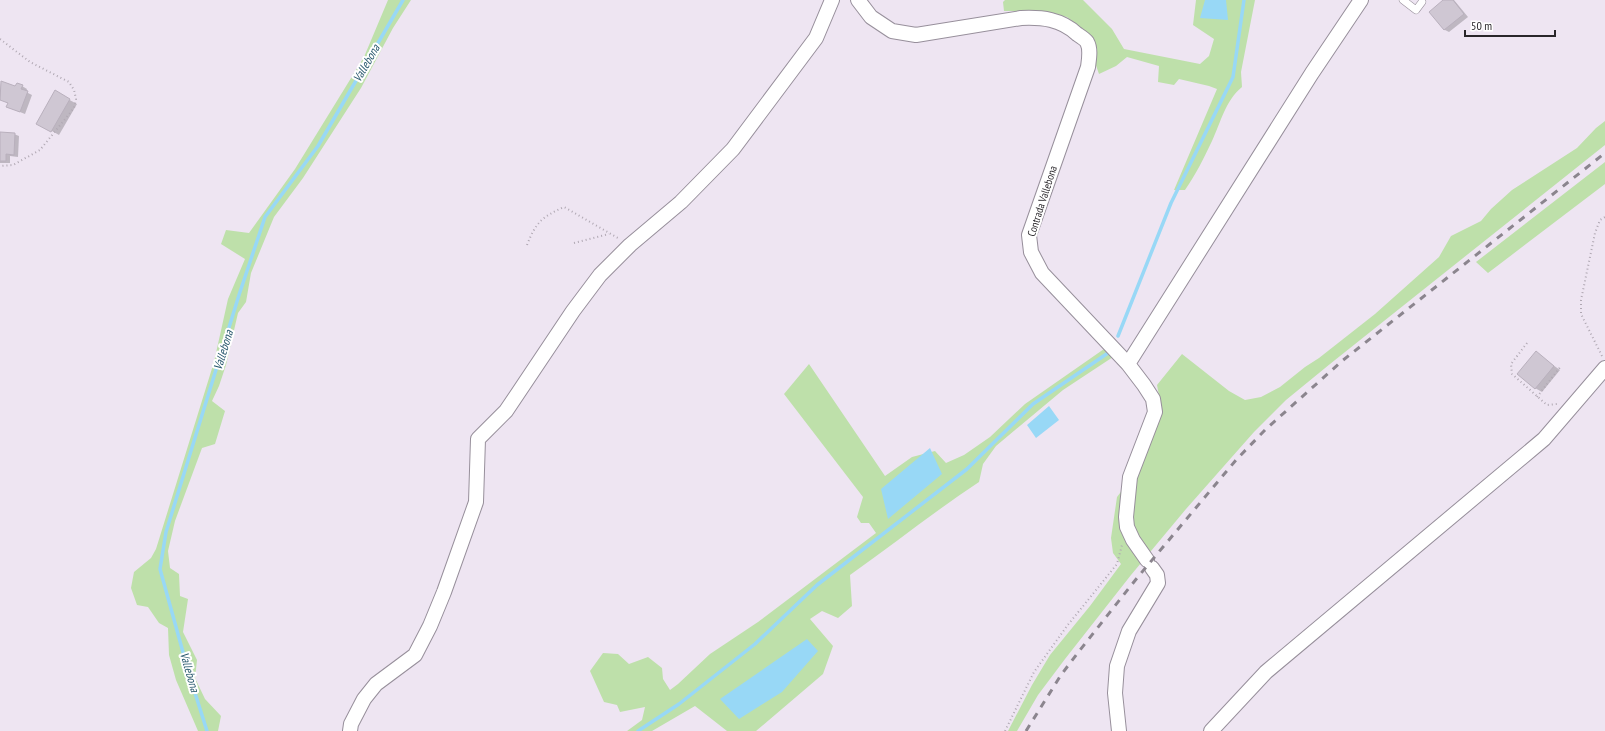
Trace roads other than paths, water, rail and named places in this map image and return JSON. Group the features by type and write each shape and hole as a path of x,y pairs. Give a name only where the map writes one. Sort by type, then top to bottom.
{"street":[{"path":"350,731 351,724 364,699 376,684 415,655 430,626 444,592 476,502 478,440 506,411 573,311 600,275 630,244 681,202 733,149 816,38 832,0"},
{"name":"Contrada Vallebona","path":"858,0 871,18 892,31 916,35 1021,18 1038,17 1058,21 1073,30 1086,42 1089,54 1088,67 1029,235 1029,241 1031,252 1042,273 1128,364 1153,399 1155,412 1130,477 1126,517 1127,527 1133,540 1157,575 1158,583 1129,631 1117,666 1115,693 1119,731"},
{"path":"1128,364 1312,73 1361,0"},
{"path":"1211,731 1266,672 1544,439 1605,368"}],"lane":[{"path":"1403,0 1416,10 1422,2"}],"water":[{"path":"1205,0 1226,0 1228,20 1200,18"},
{"path":"1049,406 1059,420 1036,438 1027,425"},
{"path":"930,448 942,474 888,519 881,489"},
{"path":"807,639 818,651 782,692 739,719 720,699"}],"waterway":[{"name":"Vallebona","path":"207,731 189,674 160,569 166,532 239,295 265,217 318,146 403,0"},
{"path":"1118,336 1171,203 1233,77 1244,0"},
{"path":"638,731 679,704 755,644 817,585 967,469 1033,404 1108,353"}],"railway":[{"path":"1026,731 1061,675 1137,578 1236,460 1266,429 1342,361 1605,153"}]}
